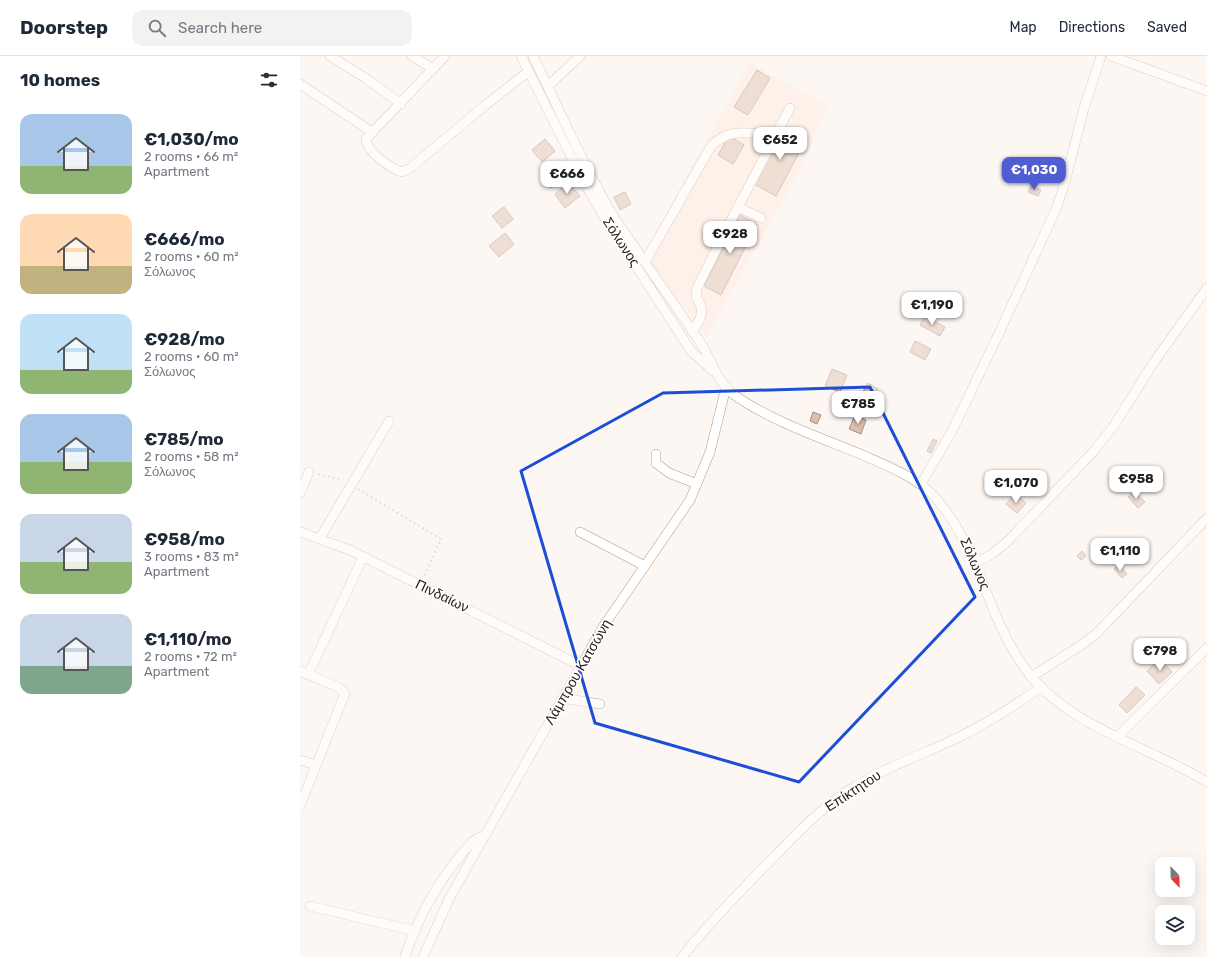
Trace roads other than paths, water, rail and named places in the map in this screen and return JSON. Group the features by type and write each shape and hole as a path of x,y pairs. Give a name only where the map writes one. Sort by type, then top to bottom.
{"street":[{"path":"330,56 367,79 401,104"},
{"path":"412,56 433,69"},
{"path":"445,56 401,104 372,132 366,142 369,148 393,168 401,172 409,169 482,107 529,71"},
{"name":"Σόλωνος","path":"521,56 586,186 691,351 716,373"},
{"name":"Σόλωνος","path":"533,56 592,178 610,210 692,332 726,387 743,401 780,420 885,465 921,484 944,508 961,532 976,563 1004,633 1021,663 1041,688 1076,714 1179,766 1207,782"},
{"path":"548,86 580,56"},
{"path":"921,484 952,431 1057,207 1084,108 1101,56"},
{"path":"1110,56 1207,91"},
{"path":"300,84 372,132"},
{"path":"389,96 391,113"},
{"path":"692,332 702,314 700,302 696,297 697,288 790,108"},
{"path":"645,262 711,146 717,140 733,132 776,136"},
{"path":"738,207 761,218"},
{"path":"976,563 992,554 1008,541 1093,452 1113,427 1154,362 1207,288"},
{"name":"Λάμπρου Κατσώνη","path":"424,957 450,897 603,626 674,524 697,484 715,435 726,387"},
{"path":"320,538 389,421"},
{"path":"656,454 655,461 660,467 669,473 697,484"},
{"path":"300,493 309,472"},
{"path":"1031,677 1077,648 1096,633 1207,518"},
{"name":"Πινδαίων","path":"300,532 320,538 363,557 581,666"},
{"path":"580,532 645,566"},
{"path":"300,806 345,694 338,687 304,673 363,557"},
{"path":"1118,736 1207,648"},
{"name":"Επίκτητου","path":"682,957 703,932 751,881 801,830 832,802 850,789 900,763 973,730 1041,688"},
{"path":"562,698 600,704"},
{"path":"300,760 316,765"},
{"path":"405,957 428,902 446,873 472,842 485,836"},
{"path":"310,906 415,931"}]}
